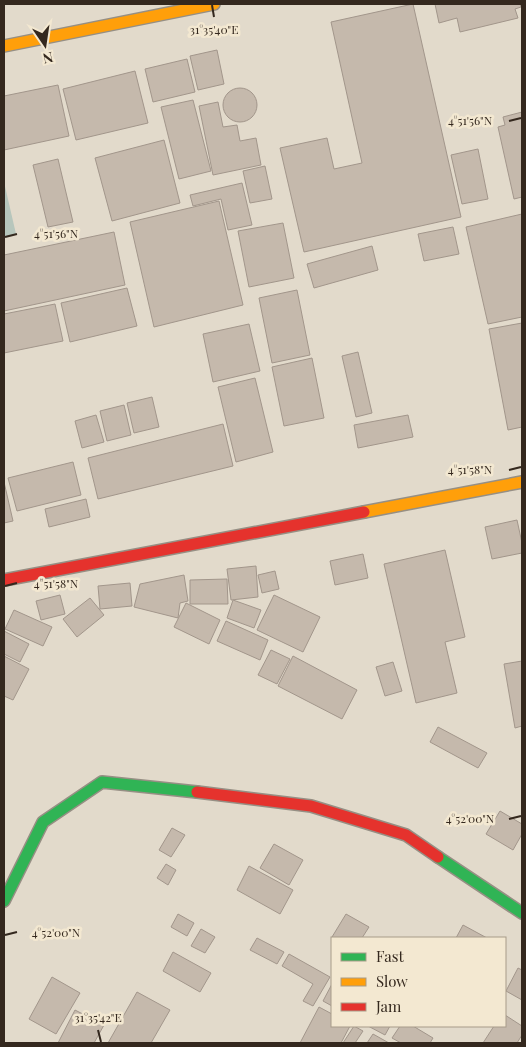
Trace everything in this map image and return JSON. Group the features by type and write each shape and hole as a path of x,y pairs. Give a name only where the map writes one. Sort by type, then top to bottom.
{"street":[{"path":"4,46 214,4"},
{"path":"4,580 522,482"},
{"path":"4,901 43,822 102,782 311,806 406,835 522,913"}],"shaded area":[{"path":"4,182 16,234 4,237"}],"building":[{"path":"413,4 461,217 304,252 280,148 327,138 334,169 362,163 331,22"},
{"path":"435,4 520,4 521,7 515,9 518,18 460,32 457,18 439,23"},
{"path":"217,50 224,84 198,90 190,56"},
{"path":"187,59 195,92 153,102 145,69"},
{"path":"135,71 148,123 76,140 63,89"},
{"path":"58,85 69,136 4,150 4,96"},
{"path":"240,88 247,89 252,93 256,98 256,112 252,117 247,121 240,122 233,121 228,117 224,112 223,105 224,98 228,93 233,89"},
{"path":"193,100 211,171 179,179 161,107"},
{"path":"218,102 223,127 237,125 240,141 256,138 261,165 213,175 199,106"},
{"path":"522,112 522,197 514,199 498,127 505,125 503,117"},
{"path":"164,140 180,203 112,221 95,158"},
{"path":"478,149 488,199 462,204 451,155"},
{"path":"58,159 73,222 48,227 33,165"},
{"path":"265,166 272,199 250,203 243,171"},
{"path":"242,183 252,225 228,230 221,199 193,206 190,195"},
{"path":"219,201 243,305 154,327 130,222"},
{"path":"522,214 522,317 488,324 466,227"},
{"path":"283,223 294,278 249,287 238,231"},
{"path":"453,227 459,254 424,261 418,234"},
{"path":"114,232 125,285 4,311 4,255"},
{"path":"372,246 378,270 314,288 307,264"},
{"path":"127,288 137,326 70,342 61,303"},
{"path":"297,290 310,355 272,363 259,298"},
{"path":"55,304 63,341 4,353 4,314"},
{"path":"522,323 522,427 508,430 489,329"},
{"path":"249,324 260,371 213,382 203,334"},
{"path":"358,352 372,413 356,417 342,356"},
{"path":"312,358 324,418 284,426 272,367"},
{"path":"255,378 273,452 236,462 218,387"},
{"path":"152,397 159,427 134,433 127,403"},
{"path":"124,405 131,435 107,441 100,411"},
{"path":"96,415 104,442 82,448 75,421"},
{"path":"408,415 413,437 358,448 354,425"},
{"path":"223,424 233,466 98,499 88,458"},
{"path":"73,462 81,495 17,511 8,478"},
{"path":"4,482 13,521 4,523"},
{"path":"86,499 90,517 49,527 45,509"},
{"path":"517,520 522,553 492,559 485,527"},
{"path":"445,550 465,637 445,642 457,693 416,703 384,564"},
{"path":"363,554 368,578 335,585 330,561"},
{"path":"256,566 258,597 231,600 227,569"},
{"path":"275,571 279,589 262,593 258,575"},
{"path":"184,575 188,601 180,603 178,618 134,607 140,584"},
{"path":"227,579 228,604 190,604 190,580"},
{"path":"130,583 132,606 100,609 98,586"},
{"path":"60,595 65,614 41,620 36,601"},
{"path":"274,595 320,617 303,652 257,630"},
{"path":"90,598 104,615 77,637 63,619"},
{"path":"233,600 261,610 254,628 227,618"},
{"path":"186,603 220,620 209,644 174,627"},
{"path":"14,610 52,627 43,646 5,629"},
{"path":"226,621 268,640 260,660 217,641"},
{"path":"4,631 29,644 20,662 4,654"},
{"path":"271,650 290,659 277,684 258,675"},
{"path":"4,656 29,669 13,700 4,696"},
{"path":"293,656 357,690 342,719 278,686"},
{"path":"522,661 522,726 515,728 504,664"},
{"path":"393,662 402,691 385,696 376,667"},
{"path":"438,727 487,753 478,768 430,742"},
{"path":"500,811 522,824 522,834 513,850 486,834"},
{"path":"172,828 185,835 171,857 159,850"},
{"path":"274,844 303,860 289,885 260,868"},
{"path":"166,864 176,870 168,885 157,878"},
{"path":"249,866 293,890 280,914 237,890"},
{"path":"178,914 194,923 187,936 171,927"},
{"path":"346,914 369,927 363,937 332,937"},
{"path":"463,925 485,937 457,937"},
{"path":"201,929 215,937 205,953 191,946"},
{"path":"257,938 284,952 277,964 250,950"},
{"path":"173,952 211,973 200,992 163,971"},
{"path":"289,954 330,977 313,1006 303,1001 313,984 282,966"},
{"path":"518,968 522,970 522,1000 506,991"},
{"path":"52,977 80,993 56,1034 29,1019"},
{"path":"331,986 331,1005 323,1001"},
{"path":"137,992 170,1010 151,1043 108,1043"},
{"path":"319,1007 331,1013 331,1027 349,1027 341,1043 300,1043"},
{"path":"75,1010 104,1025 94,1043 58,1043"},
{"path":"506,1016 522,1026 522,1035 517,1043 483,1043 493,1027 506,1027"},
{"path":"353,1027 363,1031 355,1043 343,1043"},
{"path":"370,1027 389,1027 385,1035"},
{"path":"399,1027 415,1027 433,1038 430,1043 401,1043 392,1038"},
{"path":"373,1034 389,1043 367,1043"}],"traffic: fast":[{"path":"4,901 43,822 102,782 197,792"},
{"path":"438,857 522,913"}],"traffic: slow":[{"path":"4,46 214,4"},
{"path":"364,512 522,482"}],"traffic: jam":[{"path":"4,580 364,512"},
{"path":"197,792 311,806 406,835 438,857"}]}
